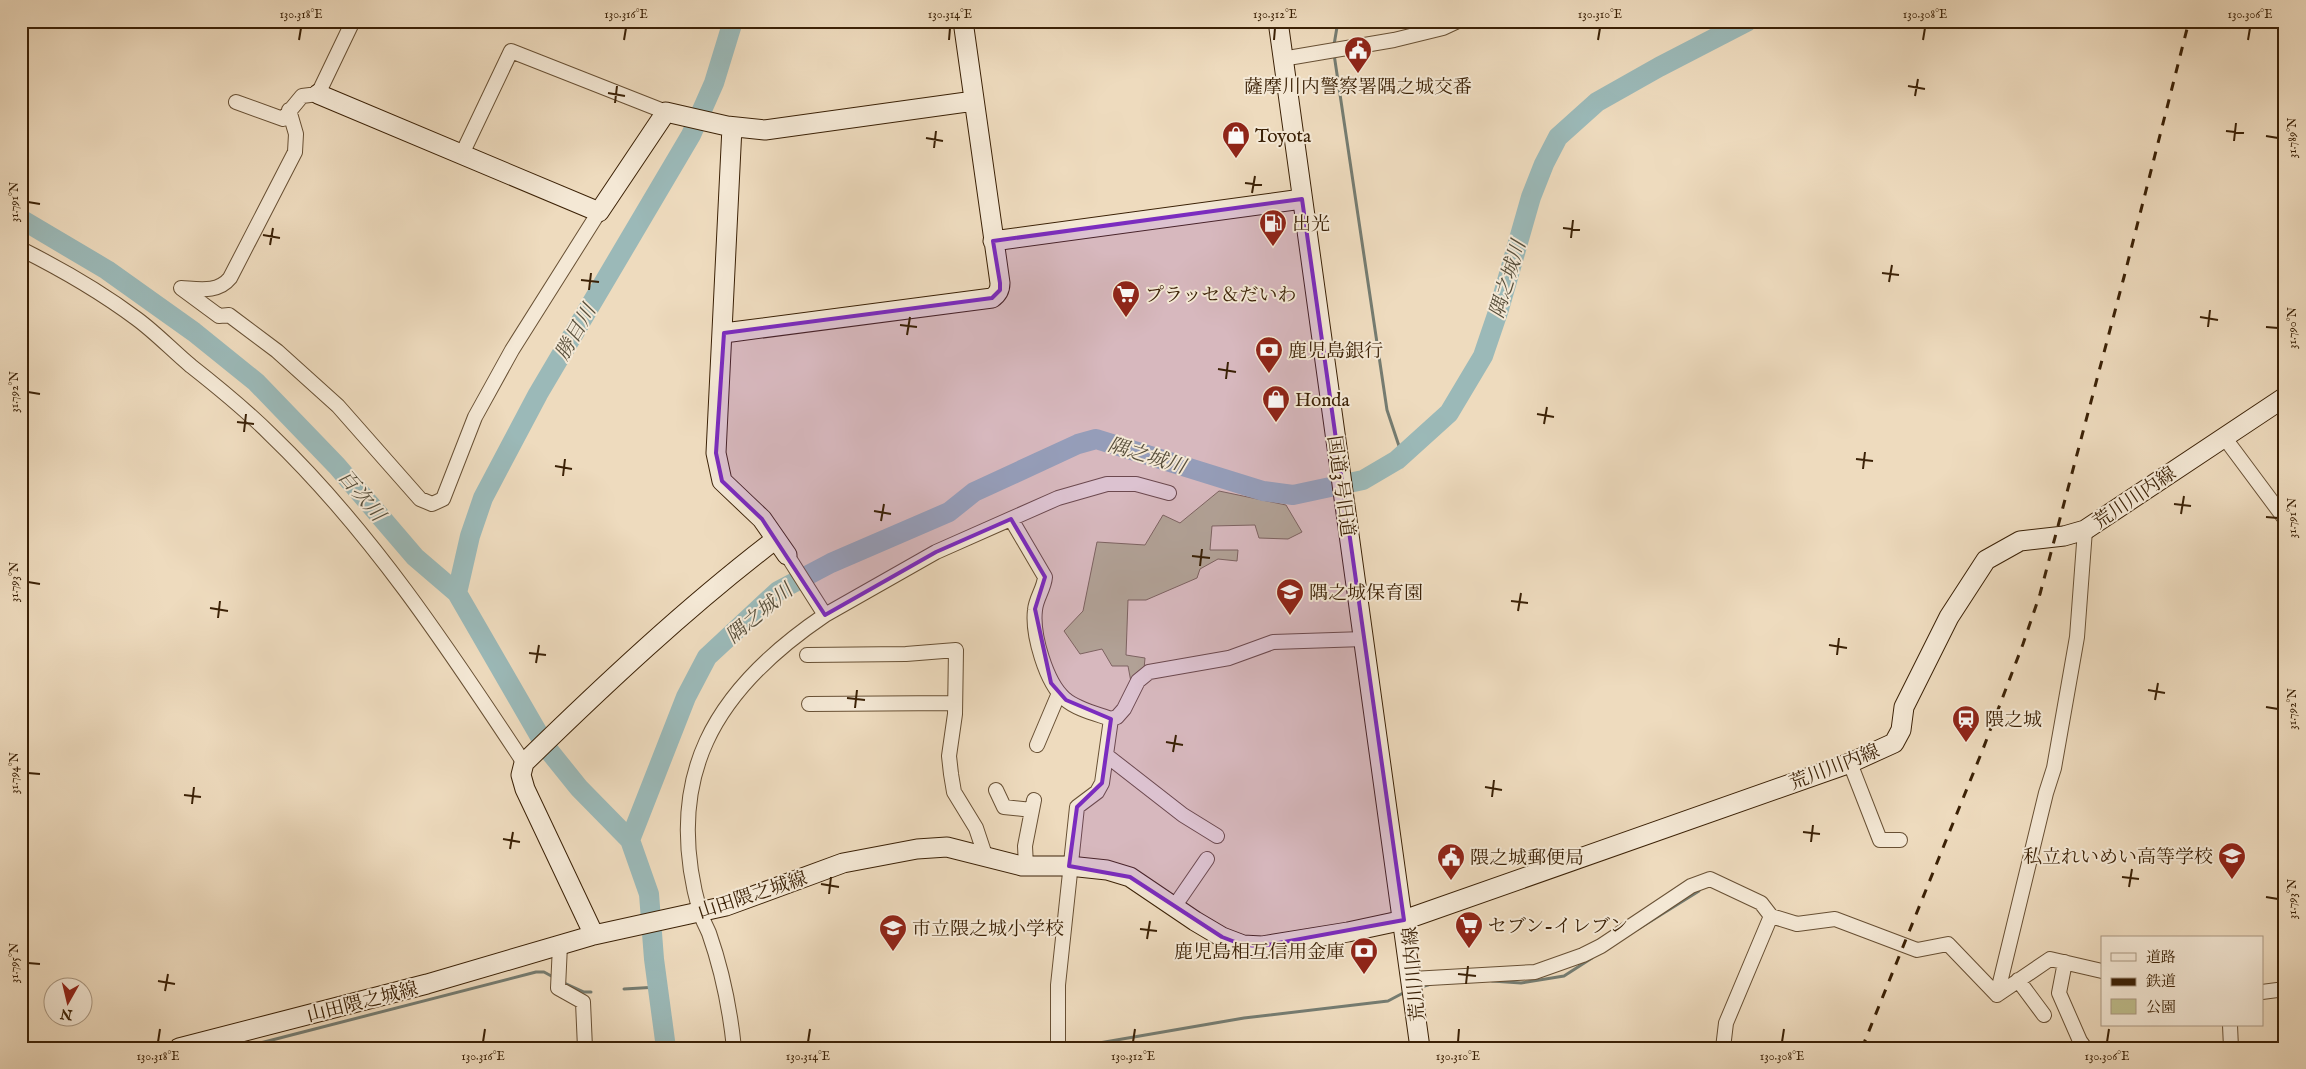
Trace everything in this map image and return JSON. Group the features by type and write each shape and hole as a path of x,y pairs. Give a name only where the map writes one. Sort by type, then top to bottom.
{"street":[{"path":"318,94 353,21"},
{"path":"724,333 992,298 1000,290 963,21"},
{"name":"国道3号旧道","path":"1278,21 1337,453 1404,920"},
{"path":"1282,59 1402,38 1443,28 1458,21"},
{"path":"462,154 511,51 669,113 730,127 765,130 974,102"},
{"path":"236,102 283,119 302,96 318,94 599,212"},
{"path":"289,110 296,134 295,152 230,278 224,285 215,288 181,288 219,316 229,316 277,351 338,406 420,498 432,504 443,499 475,416 512,350 599,212 669,113"},
{"path":"730,127 724,333 716,453 718,468 722,480 762,520 776,539 823,613"},
{"path":"993,241 1302,199"},
{"path":"21,249 58,267 137,319 272,435 352,525 439,634 526,761"},
{"name":"荒川川内線","path":"1420,1048 1404,920 1850,763 1894,743 1901,730 1904,707 1949,617 1986,560 2020,541 2064,536 2085,530 2285,398"},
{"path":"2224,437 2285,519"},
{"path":"734,1048 726,994 709,933 697,913 687,824 691,788 701,752 712,728 728,701 754,672 823,613 936,552 1058,498 1107,484 1136,484 1169,493"},
{"path":"1011,518 1046,577 1045,586 1035,609 1036,627 1051,683 1066,700 1111,720"},
{"path":"1997,995 2046,793 2054,768 2077,637 2085,530"},
{"path":"601,933 525,789 521,775 526,761 575,714 735,571 776,539"},
{"path":"1111,720 1117,717 1124,709 1138,681 1148,672 1229,658 1273,642 1364,639"},
{"path":"807,654 906,654 956,650 955,703 949,756 951,774 954,792 976,828 985,856"},
{"path":"1038,746 1059,693"},
{"path":"809,704 955,703"},
{"path":"1058,1048 1058,986 1069,866 1077,807 1097,792 1102,783 1111,720"},
{"path":"1030,728 1045,728"},
{"path":"1106,755 1183,815 1217,836"},
{"path":"1850,763 1880,840 1900,840"},
{"path":"996,790 1004,807 1033,805 1025,846 1026,866"},
{"name":"山田隈之城線","path":"179,1048 427,984 601,933 697,913 751,899 843,863 885,855 947,847 1026,866 1069,866 1107,870 1130,876 1174,907 1222,937 1243,945 1262,946 1404,920"},
{"path":"1174,907 1207,859"},
{"path":"1413,986 1535,972 1583,955 1602,946 1692,886 1710,878 1761,903 1771,916 1797,924 1835,918 1917,950 1948,944 1997,995"},
{"path":"1723,1048 1726,1023 1771,916"},
{"path":"560,945 558,988 583,1002 585,1048"},
{"path":"1997,995 2050,959 2101,971"},
{"path":"2065,962 2059,993 2080,1041 2085,1048"},
{"path":"2018,980 2044,1015"},
{"path":"2264,992 2285,989"},
{"path":"2230,1026 2231,1048"}],"highlighted area":[{"path":"1302,199 1404,920 1262,946 1243,945 1222,937 1130,877 1069,866 1077,807 1102,783 1111,719 1066,700 1051,683 1035,609 1045,577 1011,519 936,552 825,615 762,519 722,481 716,453 724,333 992,298 1000,290 993,241"}],"green space":[{"path":"1219,491 1286,505 1302,532 1288,539 1259,538 1255,525 1212,526 1210,550 1238,550 1237,561 1218,559 1200,569 1197,578 1146,600 1128,600 1126,655 1145,658 1144,669 1136,673 1131,682 1128,666 1112,666 1102,649 1080,654 1064,631 1083,611 1097,542 1145,545 1163,515 1180,523"}],"waterway":[{"name":"勝目川","path":"457,593 470,536 483,498 538,394 691,135 714,83 733,21"},
{"path":"1334,45 1338,21"},
{"name":"隅之城川","path":"666,1048 654,959 649,894 630,840 686,697 707,657 778,591 831,563 949,512 974,492 1078,444 1096,439 1263,491 1293,495 1363,480 1397,460 1449,413 1483,356 1499,309 1531,197 1544,164 1558,137 1597,102 1659,67 1748,21"},
{"path":"1334,54 1387,410 1402,455"},
{"name":"百次川","path":"21,219 107,270 194,332 256,382 337,466 415,557 457,593 546,747 579,788 630,840"},
{"path":"1638,929 1699,891"},
{"path":"1492,981 1521,983 1564,976 1592,958"},
{"path":"241,1048 536,972 544,972 555,978"},
{"path":"562,982 584,992 591,992"},
{"path":"1418,988 1431,984"},
{"path":"624,989 658,987"},
{"path":"1096,1048 1099,1043 1244,1018 1388,1001 1405,992"}],"railway":[{"path":"1862,1048 1983,749 2040,594 2124,277 2189,21"}],"place":[{"name":"薩摩川内警察署隅之城交番","path":"1358,74"},
{"name":"Toyota","path":"1236,159"},
{"name":"出光","path":"1273,247"},
{"name":"プラッセ＆だいわ","path":"1126,318"},
{"name":"鹿児島銀行","path":"1269,374"},
{"name":"Honda","path":"1276,423"},
{"name":"隅之城保育園","path":"1290,616"},
{"name":"隈之城","path":"1966,743"},
{"name":"私立れいめい高等学校","path":"2232,880"},
{"name":"隈之城郵便局","path":"1451,881"},
{"name":"セブン-イレブン","path":"1469,949"},
{"name":"市立隈之城小学校","path":"893,952"},
{"name":"鹿児島相互信用金庫","path":"1364,975"}]}
